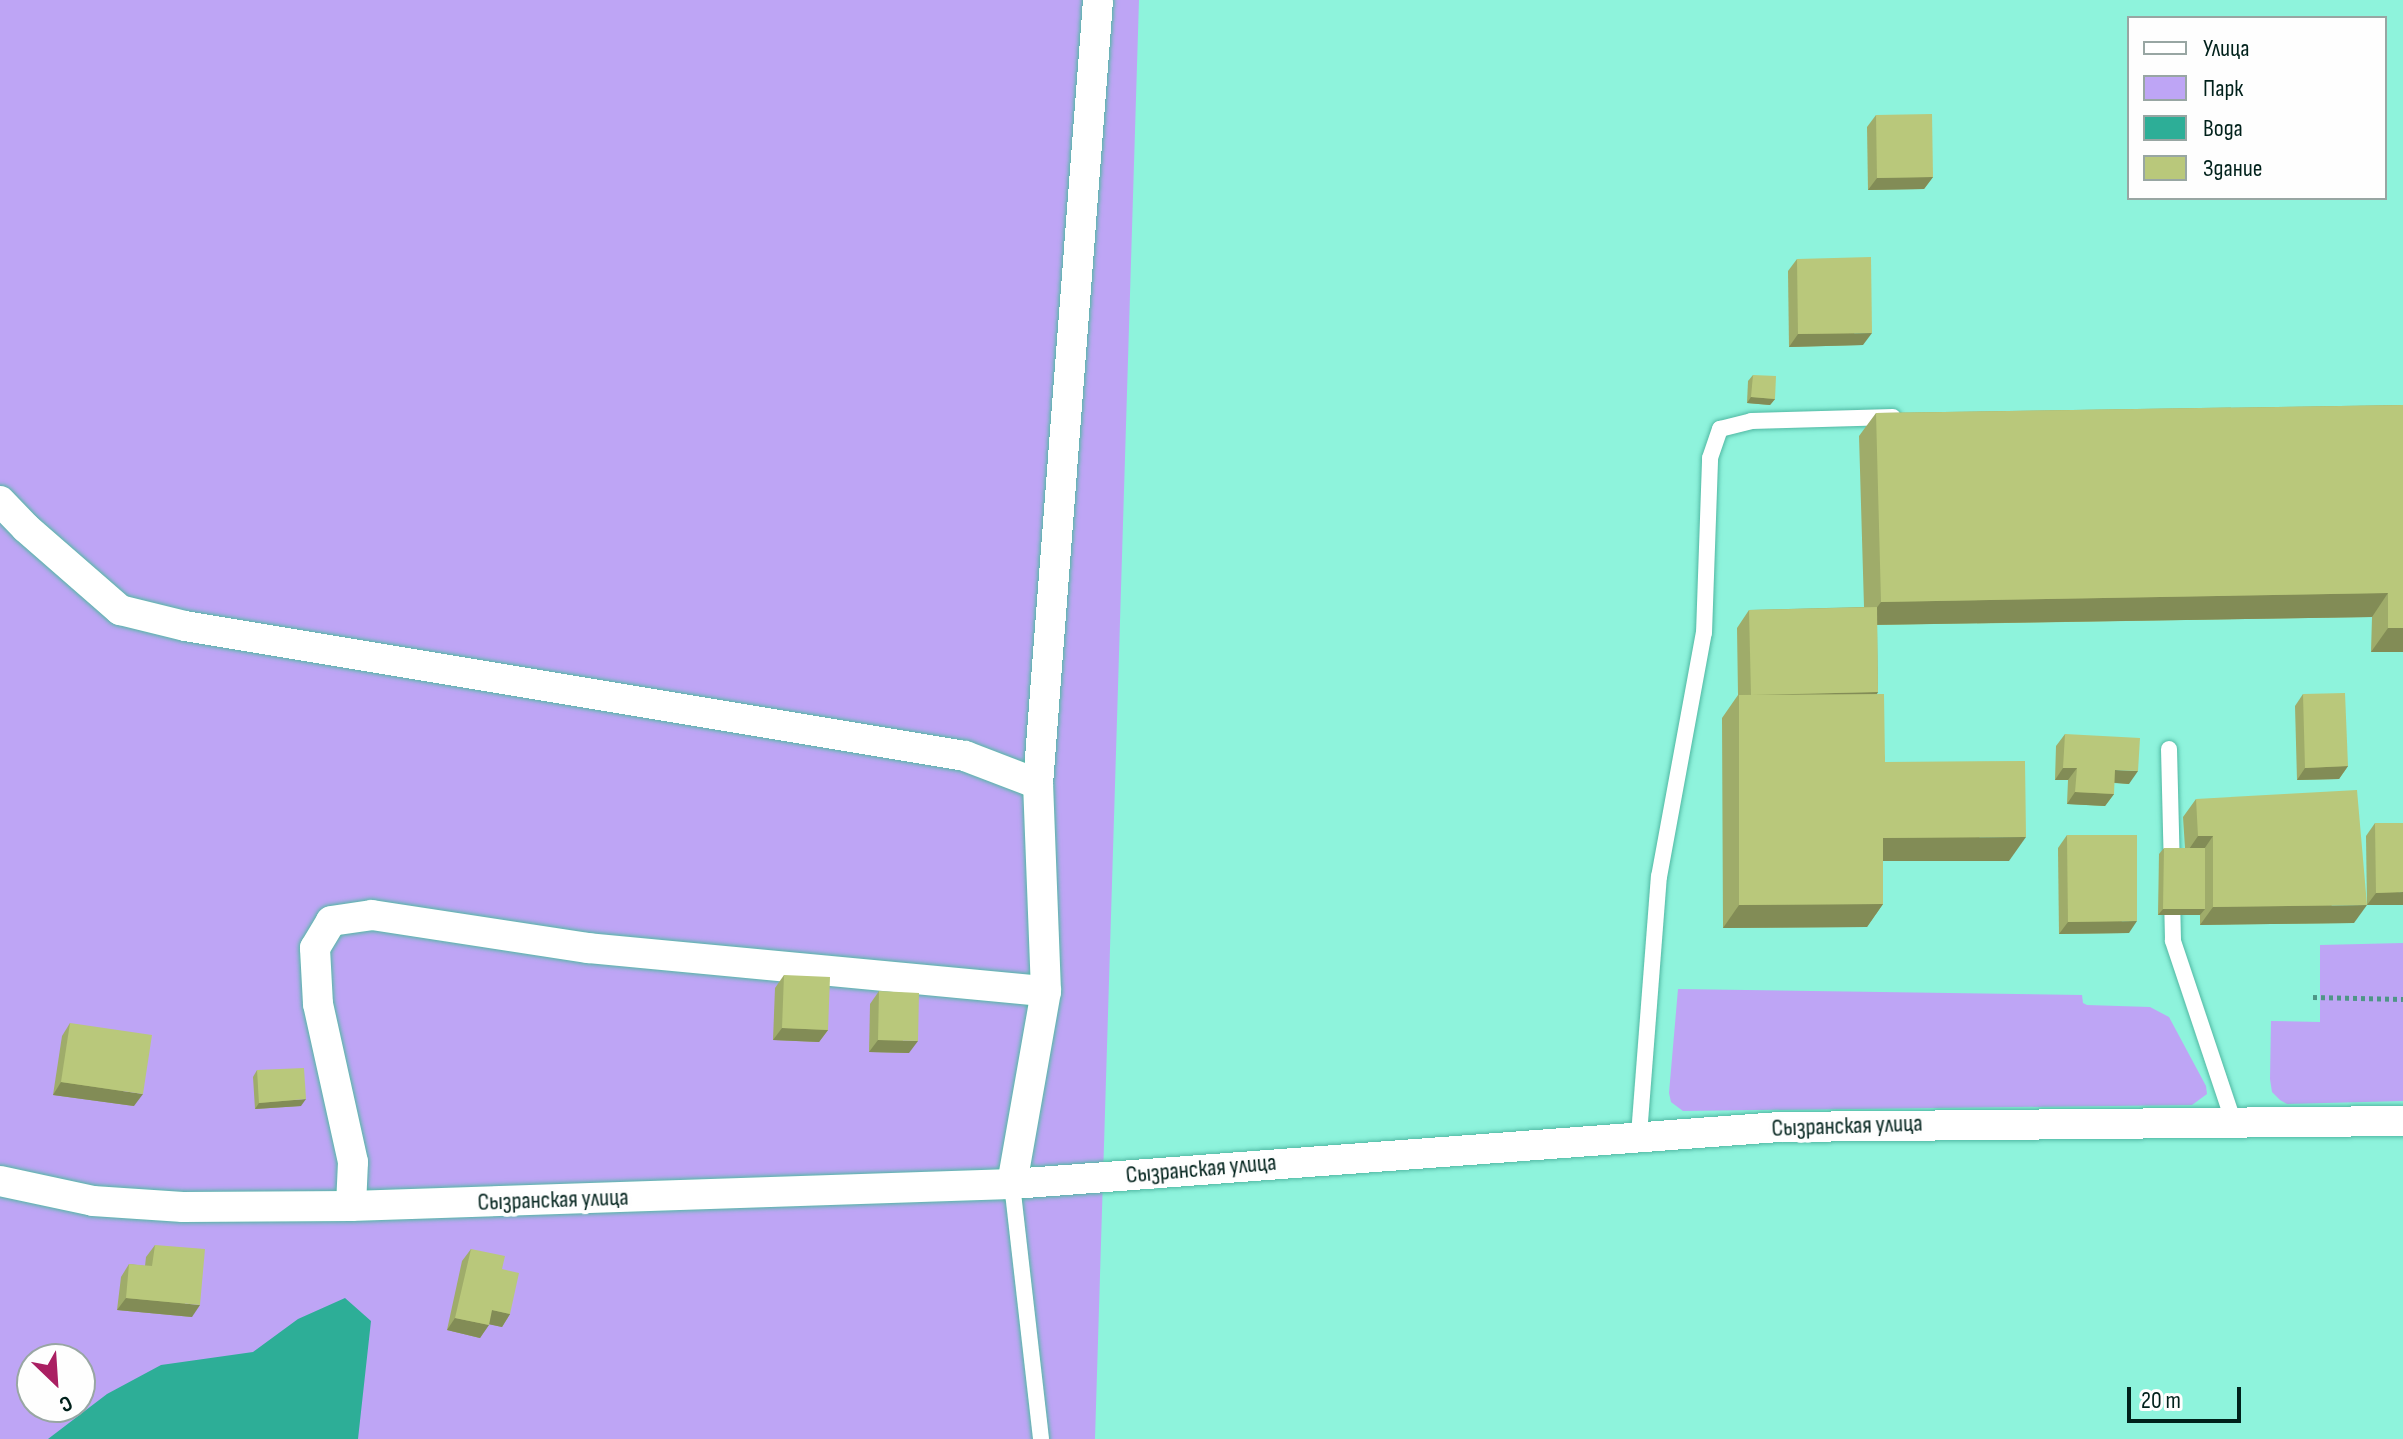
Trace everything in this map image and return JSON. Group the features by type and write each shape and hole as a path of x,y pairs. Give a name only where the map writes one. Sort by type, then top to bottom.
{"street":[{"path":"1012,1184 1046,991 1038,784 1098,0"},
{"path":"0,501 26,528 120,610 185,626 965,756 1038,784"},
{"path":"351,1206 353,1162 318,1004 315,948 331,921 372,915 588,948 1046,991"},
{"name":"Сызранская улица","path":"0,1181 93,1201 183,1207 351,1206 1012,1184 1639,1135 1794,1126 2403,1121"}],"lane":[{"path":"1639,1135 1659,877 1704,633 1710,458 1720,429 1751,421 1910,417"},
{"path":"2169,749 2173,941 2233,1120"},
{"path":"1012,1184 1041,1439"}],"path":[{"path":"2313,997 2403,999"}],"green space":[{"path":"0,0 1139,0 1095,1439 0,1439"},
{"path":"2403,943 2403,1101 2287,1104 2280,1100 2272,1092 2270,1079 2271,1021 2320,1022 2320,945"},
{"path":"1678,989 2082,995 2083,1003 2087,1005 2150,1007 2169,1017 2206,1086 2207,1094 2192,1105 1683,1111 1671,1102 1669,1093"}],"water":[{"path":"345,1298 371,1321 358,1439 48,1439 69,1423 96,1423 96,1402 161,1365 253,1352 298,1319"}],"building":[{"path":"1932,114 1933,177 1877,178 1876,115"},
{"path":"1871,257 1872,333 1798,334 1797,259"},
{"path":"1753,375 1776,376 1775,399 1751,397"},
{"path":"2403,405 2403,628 2388,628 2388,593 1881,602 1876,413"},
{"path":"1877,607 1878,692 1751,695 1749,610"},
{"path":"2345,693 2348,766 2305,768 2303,694"},
{"path":"1884,694 1885,762 2025,761 2026,837 1883,838 1883,904 1739,905 1739,695"},
{"path":"2065,734 2140,738 2138,771 2115,770 2114,794 2075,792 2077,768 2063,768"},
{"path":"2357,790 2367,905 2213,907 2213,836 2198,836 2196,799"},
{"path":"2375,823 2403,823 2403,892 2376,893"},
{"path":"2067,835 2137,835 2137,921 2068,922"},
{"path":"2164,848 2205,848 2205,909 2163,909"},
{"path":"784,975 830,977 828,1030 782,1028"},
{"path":"879,991 919,993 918,1041 878,1040"},
{"path":"70,1023 152,1035 143,1094 61,1082"},
{"path":"304,1068 306,1099 259,1103 257,1070"},
{"path":"155,1245 205,1249 200,1305 126,1298 129,1264 152,1266"},
{"path":"471,1249 505,1256 502,1269 519,1273 510,1314 492,1310 489,1325 455,1318"}]}
